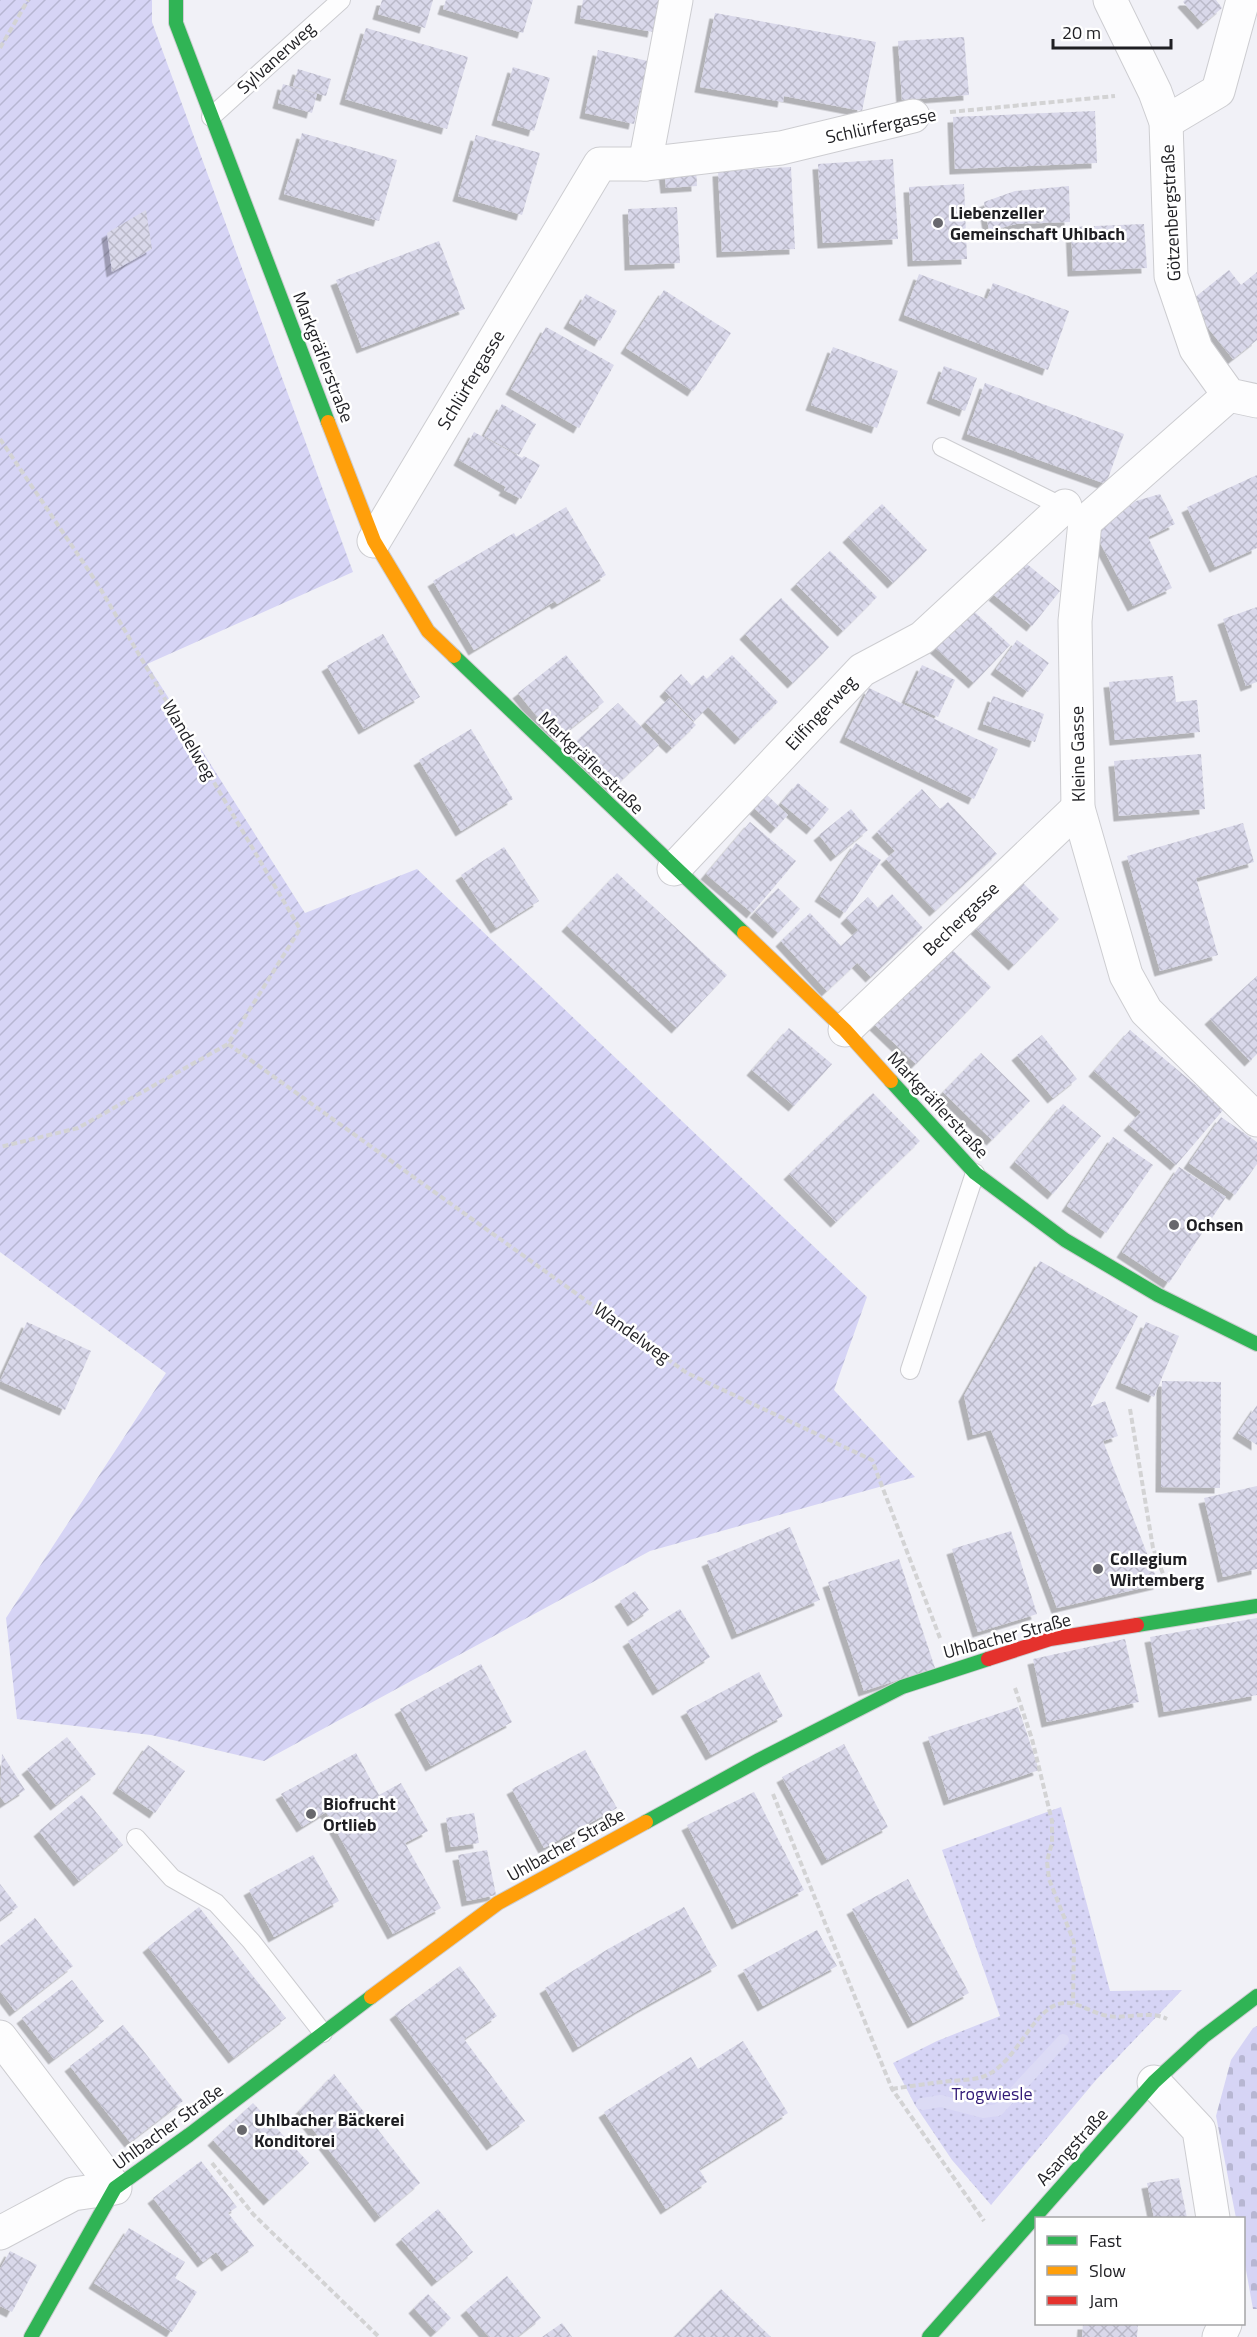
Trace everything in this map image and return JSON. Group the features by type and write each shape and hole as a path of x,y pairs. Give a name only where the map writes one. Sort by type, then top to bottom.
{"street":[{"name":"Markgräflerstraße","path":"176,0 176,23 374,541 428,630 674,869 771,957 845,1030 975,1173 1065,1240 1158,1295 1257,1344"},
{"path":"645,164 676,0"},
{"name":"Götzenbergstraße","path":"1110,0 1155,92 1166,122 1171,276 1196,349 1243,398"},
{"path":"1166,122 1218,91 1243,0"},
{"name":"Schlürfergasse","path":"374,541 600,164 645,164 781,148 913,116"},
{"path":"1075,514 1243,398"},
{"name":"Kleine Gasse","path":"1075,514 1078,808 1126,975 1146,1011 1257,1120"},
{"name":"Eilfingerweg","path":"674,869 862,670 922,638 1075,514"},
{"name":"Bechergasse","path":"845,1030 1078,808"},
{"name":"Uhlbacher Straße","path":"31,2337 115,2188 498,1903 759,1760 902,1687 1050,1639 1257,1606"},
{"name":"Asangstraße","path":"929,2337 1154,2082 1203,2037 1257,1996"},
{"path":"0,2037 115,2188 73,2194 0,2233"},
{"path":"1154,2082 1199,2130 1213,2217"}],"lane":[{"name":"Sylvanerweg","path":"211,117 341,0"},
{"path":"942,447 1075,514"},
{"path":"910,1370 975,1173"},
{"path":"136,1838 172,1878 216,1903 251,1941 323,2033"}],"path":[{"path":"0,48 28,0"},
{"name":"Schlürfergasse","path":"913,116 1155,92"},
{"name":"Wandelweg","path":"0,439 97,583 300,929 228,1044 78,1128 0,1147"},
{"name":"Wandelweg","path":"228,1044 687,1372 872,1460 952,1669"},
{"path":"1130,1409 1153,1548"},
{"path":"1003,1654 1029,1728 1052,1821 1052,1843 1047,1861 1049,1879 1074,1942 1072,2004"},
{"path":"759,1760 892,2089 1004,2250"},
{"path":"892,2089 982,2077 1000,2067 1015,2052 1035,2020 1051,2007 1067,2002 1108,2016 1157,2014 1203,2037"},
{"path":"189,2135 253,2214 379,2337"}],"green space":[{"path":"0,0 152,0 152,22 353,572 147,664 305,913 417,869 867,1297 834,1390 915,1477 650,1551 264,1761 151,1735 17,1719 6,1618 166,1373 0,1252"},
{"name":"Trogwiesle","path":"1061,1807 1110,1991 1182,1990 1096,2080 991,2205 952,2160 915,2105 893,2063 937,2041 1000,2016 942,1850"},
{"path":"1257,2026 1257,2309 1253,2309 1245,2265 1245,2217 1236,2217 1216,2116 1231,2060 1253,2028"}],"building":[{"path":"382,0 433,0 425,28 378,14"},
{"path":"446,0 533,0 523,33 443,9"},
{"path":"583,0 659,0 653,32 580,18"},
{"path":"1185,0 1216,0 1222,8 1203,24 1183,2"},
{"path":"715,13 876,42 862,111 784,96 783,102 700,87"},
{"path":"366,28 468,57 447,129 345,99"},
{"path":"964,37 969,95 902,100 898,41"},
{"path":"598,50 648,61 634,124 585,113"},
{"path":"513,67 550,78 534,131 497,120"},
{"path":"298,69 331,79 326,96 293,86"},
{"path":"283,84 317,94 312,113 278,103"},
{"path":"1095,111 1097,163 955,169 953,117"},
{"path":"302,133 397,160 379,221 284,194"},
{"path":"476,135 540,153 522,215 458,196"},
{"path":"893,159 898,239 823,243 818,164"},
{"path":"791,167 795,249 722,252 718,171"},
{"path":"696,168 697,186 666,188 664,170"},
{"name":"Liebenzeller Gemeinschaft Uhlbach","path":"964,184 967,259 913,261 909,187"},
{"path":"1069,186 1070,222 1016,224 989,231 984,202 1015,191"},
{"path":"677,207 680,263 630,265 628,209"},
{"path":"146,210 152,249 112,272 107,233"},
{"path":"1144,224 1147,268 1073,271 1071,227"},
{"path":"439,241 465,309 362,348 336,280"},
{"path":"1229,270 1241,285 1257,272 1257,340 1233,359 1188,303"},
{"path":"919,274 987,299 993,283 1069,311 1048,370 904,315"},
{"path":"664,290 731,333 693,391 626,348"},
{"path":"586,294 617,311 600,341 569,323"},
{"path":"546,327 614,365 579,428 511,389"},
{"path":"833,347 898,371 877,428 811,405"},
{"path":"944,366 977,378 965,411 932,398"},
{"path":"985,383 1124,434 1106,484 967,434"},
{"path":"502,404 536,424 519,455 484,436"},
{"path":"474,432 540,465 521,499 504,490 506,487 459,460"},
{"path":"1257,475 1257,548 1215,567 1187,507"},
{"path":"1160,494 1175,524 1148,537 1172,588 1133,606 1094,531 1136,501"},
{"path":"882,504 927,550 893,583 848,537"},
{"path":"566,507 606,575 557,604 555,601 474,650 433,581 514,533 516,537"},
{"path":"830,551 877,597 843,631 796,584"},
{"path":"1022,560 1060,591 1032,626 994,595"},
{"path":"781,598 829,647 793,683 745,634"},
{"path":"965,603 1010,645 974,683 929,642"},
{"path":"1257,607 1257,682 1246,686 1223,619"},
{"path":"383,634 420,697 364,729 327,666"},
{"path":"1017,640 1049,663 1028,692 996,669"},
{"path":"566,655 604,702 556,740 518,693"},
{"path":"732,655 778,702 740,739 708,707 694,721 665,691 681,674 692,686 703,675 707,679"},
{"path":"922,665 955,680 938,717 905,702"},
{"path":"1173,676 1176,702 1197,700 1200,732 1115,740 1109,682"},
{"path":"869,688 998,749 974,799 845,737"},
{"path":"993,696 1044,714 1035,742 983,724"},
{"path":"669,698 696,725 672,748 645,722"},
{"path":"618,703 659,745 610,791 569,748"},
{"path":"471,729 513,799 461,831 419,760"},
{"path":"1201,754 1205,809 1119,816 1114,761"},
{"path":"798,783 829,809 812,829 781,803"},
{"path":"922,789 940,809 948,802 997,854 935,911 886,859 895,851 877,832"},
{"path":"765,793 788,815 776,828 753,807"},
{"path":"851,809 868,830 836,856 819,835"},
{"path":"750,822 796,861 752,913 706,874"},
{"path":"1243,823 1254,862 1196,878 1218,955 1160,971 1127,856"},
{"path":"856,843 881,860 845,913 820,896"},
{"path":"504,847 539,901 496,928 461,875"},
{"path":"617,873 727,975 677,1028 567,926"},
{"path":"1016,876 1059,919 1014,965 970,923"},
{"path":"778,888 800,909 778,933 755,912"},
{"path":"892,894 923,928 871,977 848,953 857,963 827,991 781,941 810,913 841,946 858,930 846,918 868,897 878,908"},
{"path":"947,945 991,987 916,1064 872,1022"},
{"path":"1257,976 1257,1054 1250,1061 1210,1019"},
{"path":"789,1028 832,1064 794,1106 752,1070"},
{"path":"1130,1030 1224,1109 1176,1165 1129,1125 1141,1112 1094,1071"},
{"path":"1042,1035 1077,1079 1053,1098 1017,1055"},
{"path":"981,1053 1030,1101 992,1140 943,1092"},
{"path":"873,1093 920,1141 836,1222 789,1174"},
{"path":"1063,1104 1101,1136 1053,1194 1015,1162"},
{"path":"1221,1117 1257,1142 1257,1164 1235,1195 1189,1163"},
{"path":"1113,1137 1153,1165 1106,1233 1067,1206"},
{"name":"Ochsen","path":"1179,1167 1226,1197 1169,1283 1122,1252"},
{"path":"1040,1261 1138,1316 1090,1407 1105,1401 1118,1436 1103,1441 1159,1584 1057,1608 991,1430 973,1435 964,1396"},
{"path":"27,1322 91,1351 65,1410 0,1381"},
{"path":"1146,1322 1179,1336 1154,1397 1121,1383"},
{"path":"1162,1381 1221,1382 1220,1488 1161,1487"},
{"path":"1257,1405 1257,1445 1238,1433"},
{"path":"1257,1486 1257,1569 1223,1577 1204,1498"},
{"path":"790,1527 820,1600 737,1634 707,1561"},
{"path":"1011,1531 1037,1614 978,1632 952,1549"},
{"path":"899,1559 935,1668 864,1691 828,1582"},
{"path":"635,1591 649,1610 633,1621 620,1601"},
{"path":"680,1609 710,1657 658,1690 628,1641"},
{"path":"1257,1618 1257,1695 1164,1712 1150,1637"},
{"path":"1125,1639 1139,1702 1047,1722 1033,1659"},
{"path":"481,1664 512,1722 431,1766 400,1709"},
{"path":"759,1672 783,1716 711,1755 686,1711"},
{"path":"1018,1707 1039,1770 949,1800 928,1737"},
{"path":"67,1737 96,1774 56,1805 27,1769"},
{"path":"844,1744 888,1827 827,1860 782,1777"},
{"path":"148,1745 185,1771 155,1813 118,1788"},
{"path":"585,1750 617,1808 544,1848 512,1789"},
{"path":"356,1753 379,1795 401,1783 428,1831 405,1843 441,1908 393,1934 326,1812 302,1827 281,1794"},
{"path":"2,1754 25,1790 5,1803 0,1796"},
{"path":"754,1792 804,1890 737,1924 687,1825"},
{"path":"82,1795 123,1845 79,1881 39,1831"},
{"path":"474,1813 479,1843 451,1847 446,1818"},
{"path":"487,1850 496,1895 467,1901 458,1855"},
{"path":"313,1855 339,1901 274,1937 249,1890"},
{"path":"908,1879 969,1993 913,2023 852,1909"},
{"path":"0,1884 18,1907 0,1920"},
{"path":"199,1907 286,2018 234,2058 148,1947"},
{"path":"684,1907 717,1966 578,2047 545,1988 608,1949"},
{"path":"35,1918 73,1966 15,2011 0,1991 0,1946"},
{"path":"817,1930 837,1966 763,2006 743,1970"},
{"path":"460,1966 497,2016 464,2039 525,2121 492,2145 395,2014"},
{"path":"72,1980 104,2021 54,2059 22,2018"},
{"path":"123,2025 183,2101 130,2142 70,2066"},
{"path":"743,2041 788,2113 699,2169 707,2182 666,2209 604,2112 691,2057 698,2069"},
{"path":"334,2074 420,2183 380,2217 299,2111"},
{"path":"253,2103 309,2163 269,2200 213,2140"},
{"path":"201,2161 237,2207 228,2213 254,2246 227,2266 216,2252 203,2262 153,2198"},
{"path":"1179,2178 1187,2217 1154,2217 1147,2183"},
{"path":"438,2209 473,2252 437,2281 401,2239"},
{"path":"129,2228 185,2262 175,2278 197,2292 172,2332 94,2283"},
{"path":"10,2251 37,2265 12,2312 0,2306 0,2269"},
{"path":"507,2276 541,2318 517,2337 489,2337 466,2310"},
{"path":"721,2289 771,2337 674,2337"},
{"path":"428,2294 451,2318 436,2332 414,2308"},
{"path":"562,2323 572,2337 542,2337"},
{"path":"1083,2325 1138,2325 1137,2337 1082,2337"}],"waterway":[{"path":"922,2104 941,2101 983,2112 998,2110 1063,2040"}],"traffic: fast":[{"path":"176,0 176,23 328,422"},
{"path":"454,656 744,933"},
{"path":"891,1081 975,1173 1065,1240 1158,1295 1257,1344"},
{"path":"1137,1625 1257,1606"},
{"path":"646,1822 759,1760 902,1687 988,1659"},
{"path":"929,2337 1154,2082 1203,2037 1257,1996"},
{"path":"31,2337 115,2188 371,1997"}],"traffic: slow":[{"path":"328,422 374,541 428,631 454,656"},
{"path":"744,933 845,1030 891,1081"},
{"path":"371,1997 498,1903 646,1822"}],"traffic: jam":[{"path":"988,1659 1050,1639 1137,1625"}],"place":[{"name":"Liebenzeller Gemeinschaft Uhlbach","path":"938,223"},
{"name":"Ochsen","path":"1174,1225"},
{"name":"Collegium Wirtemberg","path":"1098,1569"},
{"name":"Biofrucht Ortlieb","path":"311,1814"},
{"name":"Uhlbacher Bäckerei Konditorei","path":"242,2130"}]}
